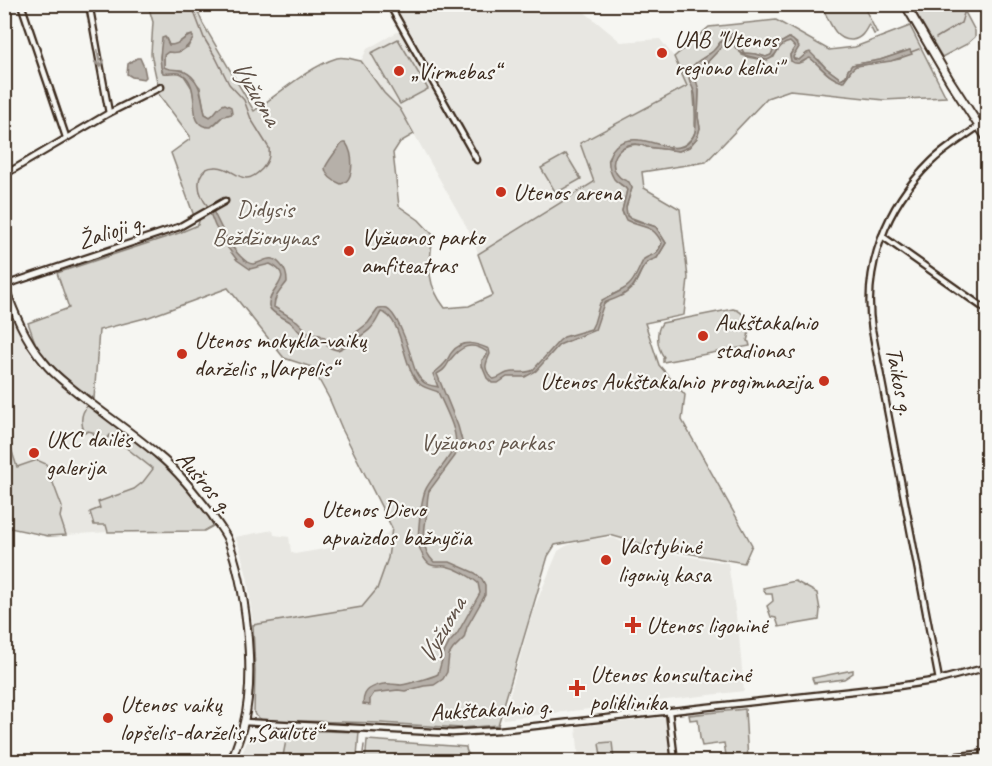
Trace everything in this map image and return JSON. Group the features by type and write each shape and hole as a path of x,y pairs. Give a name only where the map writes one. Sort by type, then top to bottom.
{"main road":[{"path":"905,4 987,140"}],"street":[{"path":"21,4 66,137"},
{"path":"90,4 109,112"},
{"path":"389,4 477,160"},
{"path":"4,175 109,112 161,87"},
{"name":"Taikos g.","path":"939,680 870,317 871,276 875,254 882,236 905,192 932,161 979,126"},
{"name":"Žalioji g.","path":"4,285 179,227 225,201"},
{"path":"882,236 987,311"},
{"name":"Aušros g.","path":"4,285 21,325 36,353 45,364 86,400 159,455 195,493 226,536 238,574 249,658 244,722 231,762"},
{"name":"Aukštakalnio g.","path":"244,722 459,732 500,730 869,690 939,680 987,667"},
{"path":"669,712 675,762"},
{"path":"902,762 987,753"},
{"path":"179,762 204,756 217,762"}],"shaded area":[{"path":"395,5 576,5 621,42 660,39 674,57 687,86 580,143 594,182 478,254 474,240 400,109 384,93 361,61 367,49 399,31 438,100 447,96"},
{"path":"733,33 738,34 739,45 744,53 766,57 771,55 775,46 789,38 799,47 794,59 799,60 810,52 841,79 846,76 852,65 880,60 910,50 912,54 891,61 856,66 843,82 829,75 810,58 799,63 791,61 790,55 795,47 790,42 767,60 742,53 735,47 736,38 731,37 697,73 700,128 697,138 689,147 679,151 637,144 621,149 614,162 619,177 629,182 632,188 626,207 627,216 656,227 666,243 657,258 644,266 636,282 627,292 604,303 595,330 559,345 536,371 525,377 507,377 498,383 492,383 482,366 482,360 487,352 471,346 458,351 437,374 462,441 455,456 429,491 424,531 426,551 434,562 450,562 475,573 485,585 485,595 467,627 464,638 449,655 447,672 443,679 434,685 405,691 374,693 370,699 370,705 363,704 365,694 373,687 384,684 401,685 438,674 449,643 457,634 480,593 478,583 467,575 449,567 430,565 423,557 419,546 423,499 430,482 453,451 456,440 453,426 438,392 423,386 415,378 399,334 389,316 381,312 369,330 337,350 319,340 307,338 290,322 272,311 269,306 272,294 281,279 278,269 270,264 250,269 237,260 215,226 208,208 211,207 230,244 247,262 256,264 272,259 283,267 287,282 277,296 274,307 297,321 310,334 320,335 332,343 341,343 368,323 378,309 386,309 394,316 400,327 416,372 428,385 438,387 433,374 456,348 465,344 474,344 489,349 490,354 486,367 493,379 510,372 533,370 564,337 591,329 600,303 629,285 644,259 658,250 662,243 651,229 626,220 622,211 627,190 614,179 610,171 612,150 617,145 630,140 677,148 688,143 696,128 695,95 689,73 696,63"},
{"path":"192,35 193,39 188,46 164,55 164,67 183,71 194,79 200,90 205,114 210,117 222,105 231,107 232,114 223,116 211,127 203,126 198,121 192,88 188,80 180,73 163,73 161,65 162,38 165,37 169,45 172,45"},
{"path":"140,58 144,67 146,77 144,79 127,74 128,64"},
{"path":"343,143 346,143 348,147 352,166 346,182 341,184 330,178 325,168"},
{"path":"7,310 31,355 39,365 88,405 84,410 87,432 94,433 95,437 110,434 153,469 134,489 98,502 100,508 90,512 94,525 107,525 108,532 66,535 60,517 62,507 37,460 17,467 5,427 4,311"},
{"path":"392,528 388,558 377,589 362,607 253,625 248,580 235,537 273,530 274,535 289,537 291,552 295,554 381,539"},
{"name":"Utenos ligoninė","path":"614,538 632,547 728,563 739,636 744,691 503,719 533,611 558,551 585,539"},
{"path":"666,717 671,761 579,761 576,727"},
{"path":"250,734 287,735 283,756 289,761 239,762"}],"green space":[{"name":"Vyžuonos parkas","path":"148,5 195,5 203,24 254,111 316,67 340,58 361,61 384,93 400,109 414,134 400,142 393,153 399,206 419,220 433,235 431,282 445,308 469,306 493,295 478,254 594,182 580,143 687,86 674,57 709,27 776,20 829,50 855,47 910,26 946,97 884,100 790,90 767,98 706,162 642,172 644,188 680,209 688,278 684,315 645,323 659,365 685,395 682,420 752,545 744,563 652,547 610,535 555,545 548,556 498,725 461,728 262,720 255,715 253,625 362,607 377,589 388,558 392,528 312,367 284,358 228,288 149,317 99,330 94,399 70,382 48,361 37,346 28,323 69,308 57,273 198,225 201,213 194,216 171,153 190,139 190,136 157,92 158,86 151,54 153,22","holes":["738,34 739,45 744,53 766,57 771,55 775,46 789,38 798,44 793,59 799,60 805,55 819,60 841,79 846,76 852,65 880,60 910,50 900,59 856,66 843,82 829,75 809,57 803,62 791,61 790,55 795,47 790,41 780,46 774,57 762,59 742,55 734,37 727,41 697,73 695,80 699,91 700,128 697,138 689,147 679,151 635,144 622,148 614,157 613,164 616,174 632,188 626,207 627,216 656,227 666,243 657,258 644,266 633,287 611,299 601,309 602,300 632,283 647,258 655,255 662,243 653,229 624,217 622,211 627,190 621,185 608,159 624,142 632,140 676,147 691,139 695,129 692,67 715,50 720,42","187,36 193,37 188,47 164,55 164,67 170,70 182,70 200,87 205,114 195,104 192,88 183,74 162,71 160,57 163,38 166,38 169,45 172,45 179,43","205,114 210,117 213,115 231,114 223,116 215,124"]},
{"path":"821,5 863,5 877,33 874,34 869,24 858,38 852,40 841,37 832,27"},
{"path":"911,5 972,5 964,10 975,31 975,37 967,44 942,57"},
{"name":"„Virmebas“","path":"398,39 428,89 400,104 371,53"},
{"path":"566,154 581,179 556,193 541,168"},
{"name":"Aukštakalnio stadionas","path":"733,309 738,310 745,317 747,341 750,346 663,362 664,357 658,340 658,331 662,323"},
{"path":"88,405 161,462 183,483 206,511 213,526 204,531 108,532 106,525 94,525 90,512 100,508 98,502 134,489 153,469 110,435 102,445 94,439 95,435 92,432 85,433 82,419 83,412"},
{"path":"4,427 17,467 37,460 46,464 62,507 60,517 66,535 48,536 5,527"},
{"path":"795,581 817,593 819,620 779,627 776,618 771,617 767,606 773,601 772,594 766,594 763,588"},
{"path":"853,670 853,673 844,679 814,683 812,678"},
{"path":"745,709 748,761 727,761 724,743 702,746 698,719 690,720 689,715"},
{"path":"288,730 359,732 358,761 289,761 283,756"},
{"path":"367,740 466,747 469,754 479,761 364,762"},
{"path":"612,742 614,760 602,761 599,744"}],"waterway":[{"name":"Vyžuona","path":"191,4 204,38 229,84 244,100 251,119 269,148 266,164 249,178 217,167 211,167 202,173 199,182 200,192 210,209"},
{"path":"936,38 961,23 965,10 969,7 988,11"},
{"path":"911,52 919,49"},
{"name":"Vyžuona","path":"363,753 364,745"}],"place":[{"name":"UAB \"Utenos regiono keliai\"","path":"662,53"},
{"name":"„Virmebas“","path":"399,71"},
{"name":"Utenos arena","path":"501,192"},
{"name":"Vyžuonos parko amfiteatras","path":"349,251"},
{"name":"Aukštakalnio stadionas","path":"703,336"},
{"name":"Utenos mokykla-vaikų darželis „Varpelis“","path":"182,354"},
{"name":"Utenos Aukštakalnio progimnazija","path":"824,381"},
{"name":"UKC dailės galerija","path":"34,453"},
{"name":"Utenos Dievo apvaizdos bažnyčia","path":"309,523"},
{"name":"Valstybinė ligonių kasa","path":"606,560"},
{"name":"Utenos ligoninė","path":"633,625"},
{"name":"Utenos konsultacinė poliklinika","path":"577,688"},
{"name":"Utenos vaikų lopšelis-darželis „Saulutė“","path":"108,718"}],"park label":[{"name":"Didysis Beždžionynas","path":"265,223"}]}
